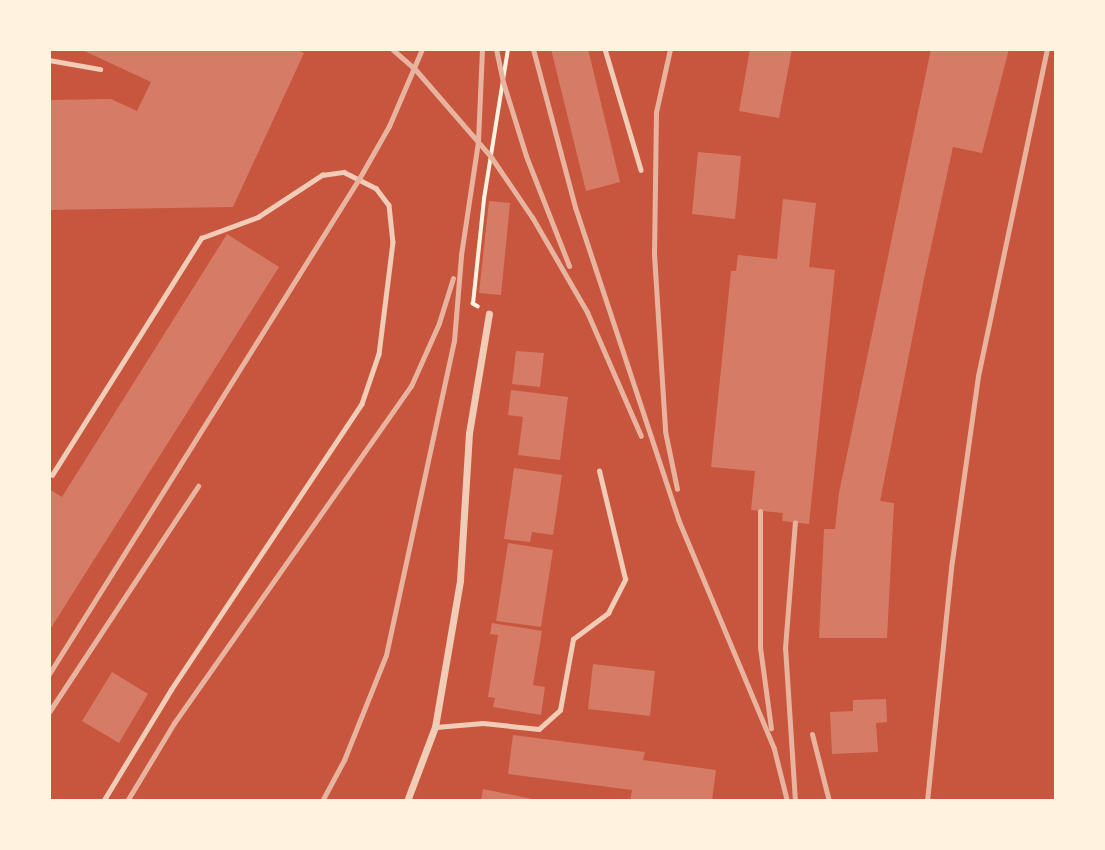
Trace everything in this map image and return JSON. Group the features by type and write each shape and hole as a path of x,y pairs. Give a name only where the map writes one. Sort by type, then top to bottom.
{"street":[{"path":"407,801 435,727 460,580 470,433 489,314"}],"lane":[{"path":"605,49 641,170"},
{"path":"49,60 100,69"},
{"path":"52,475 201,238 208,232 258,216 322,175 344,172 376,188 389,205 393,242 379,354 362,404 172,689 104,801"},
{"path":"435,727 483,723 539,729 560,710 573,639 608,613 625,579 599,471"}],"path":[{"path":"489,314 473,304 484,200 508,49"}],"building":[{"path":"80,49 296,49 304,53 233,207 49,210 49,100 111,99 137,111 151,82"},
{"path":"551,49 588,49 620,182 586,191"},
{"path":"750,49 792,49 779,118 739,111"},
{"path":"931,49 1009,49 982,153 953,147 924,279 880,501 894,503 887,638 819,638 824,529 835,529 839,493"},
{"path":"698,152 741,156 735,219 692,214"},
{"path":"783,199 816,203 809,267 835,270 809,524 782,521 783,513 751,510 755,471 711,467 731,271 736,271 738,255 777,259"},
{"path":"489,201 510,203 501,295 479,293"},
{"path":"227,234 279,267 49,631 49,489 62,497"},
{"path":"516,351 544,353 540,387 512,384"},
{"path":"511,390 568,397 560,460 518,455 523,417 508,415"},
{"path":"514,468 562,475 553,535 532,532 530,542 504,539"},
{"path":"508,543 553,550 541,627 496,621"},
{"path":"492,623 542,631 533,685 545,687 541,715 493,707 495,698 488,697 498,635 490,634"},
{"path":"593,664 655,671 650,716 588,709"},
{"path":"112,672 148,694 119,743 82,721"},
{"path":"886,699 887,722 876,723 878,752 832,754 830,712 853,711 853,700"},
{"path":"513,735 645,752 643,760 716,770 712,801 630,801 632,790 508,774"},
{"path":"483,789 537,800 537,801 481,801"}],"railway":[{"path":"392,49 414,68 491,157 532,217 587,312 641,436"},
{"path":"49,674 360,177 389,126 422,49"},
{"path":"322,801 344,760 386,655 454,341 461,255 478,141 482,49"},
{"path":"496,49 503,82 526,156 569,266"},
{"path":"533,49 575,207 678,519 774,749 787,801"},
{"path":"670,49 656,112 654,254 665,431 677,489"},
{"path":"927,801 952,561 978,376 1047,49"},
{"path":"127,801 174,723 411,386 439,323 453,278"},
{"path":"49,712 198,486"},
{"path":"760,511 760,647 771,728"},
{"path":"795,522 785,648 795,801"},
{"path":"812,734 829,801"}]}
